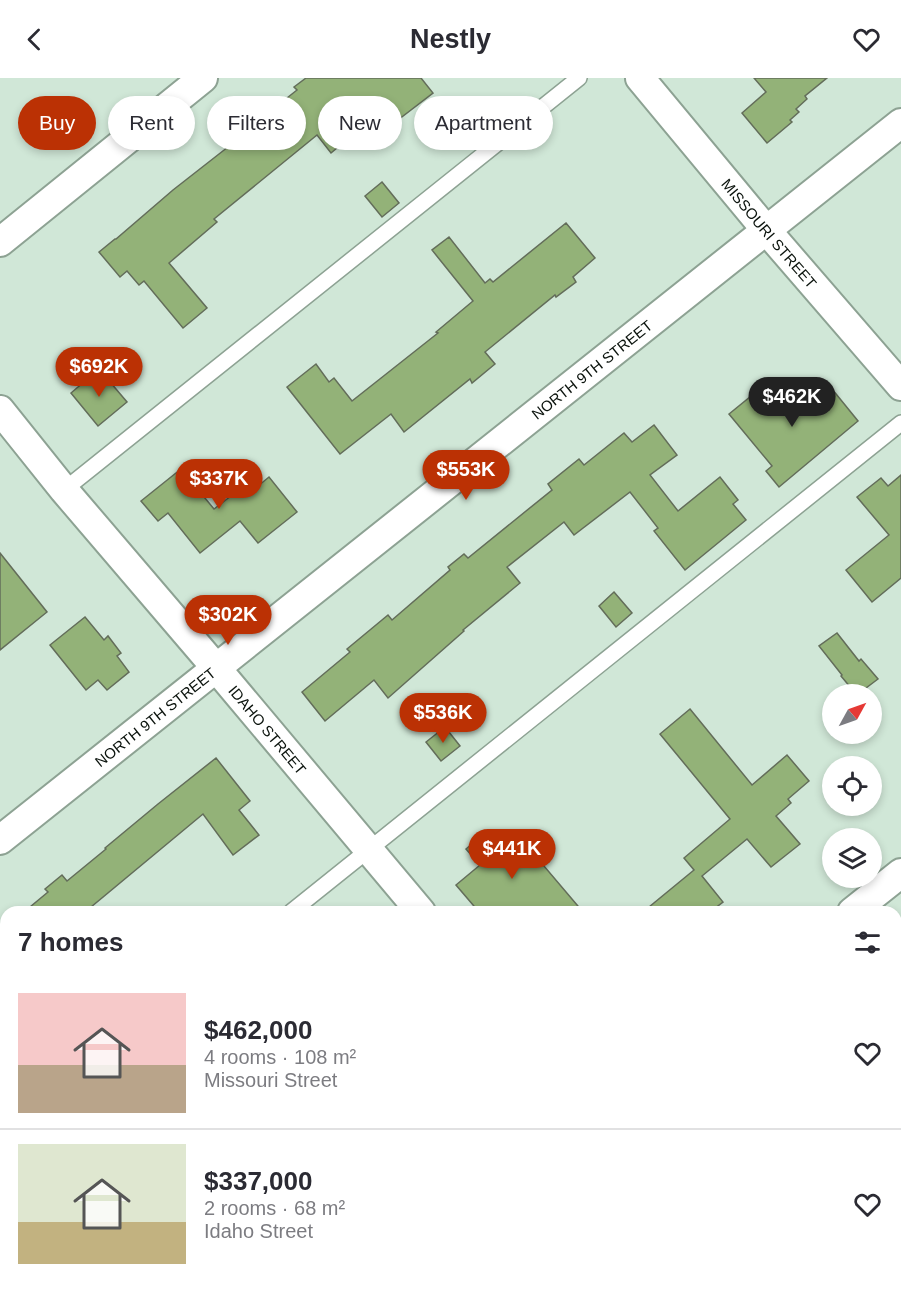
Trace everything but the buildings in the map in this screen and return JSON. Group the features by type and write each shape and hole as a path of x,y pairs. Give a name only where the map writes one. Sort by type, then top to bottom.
{"street":[{"path":"0,242 203,78"},
{"name":"MISSOURI STREET","path":"640,78 901,386"},
{"name":"NORTH 9TH STREET","path":"0,840 901,123"},
{"name":"IDAHO STREET","path":"0,410 416,906"},
{"path":"860,906 901,873"}],"lane":[{"path":"64,489 579,78"},
{"path":"299,906 901,423"}]}
